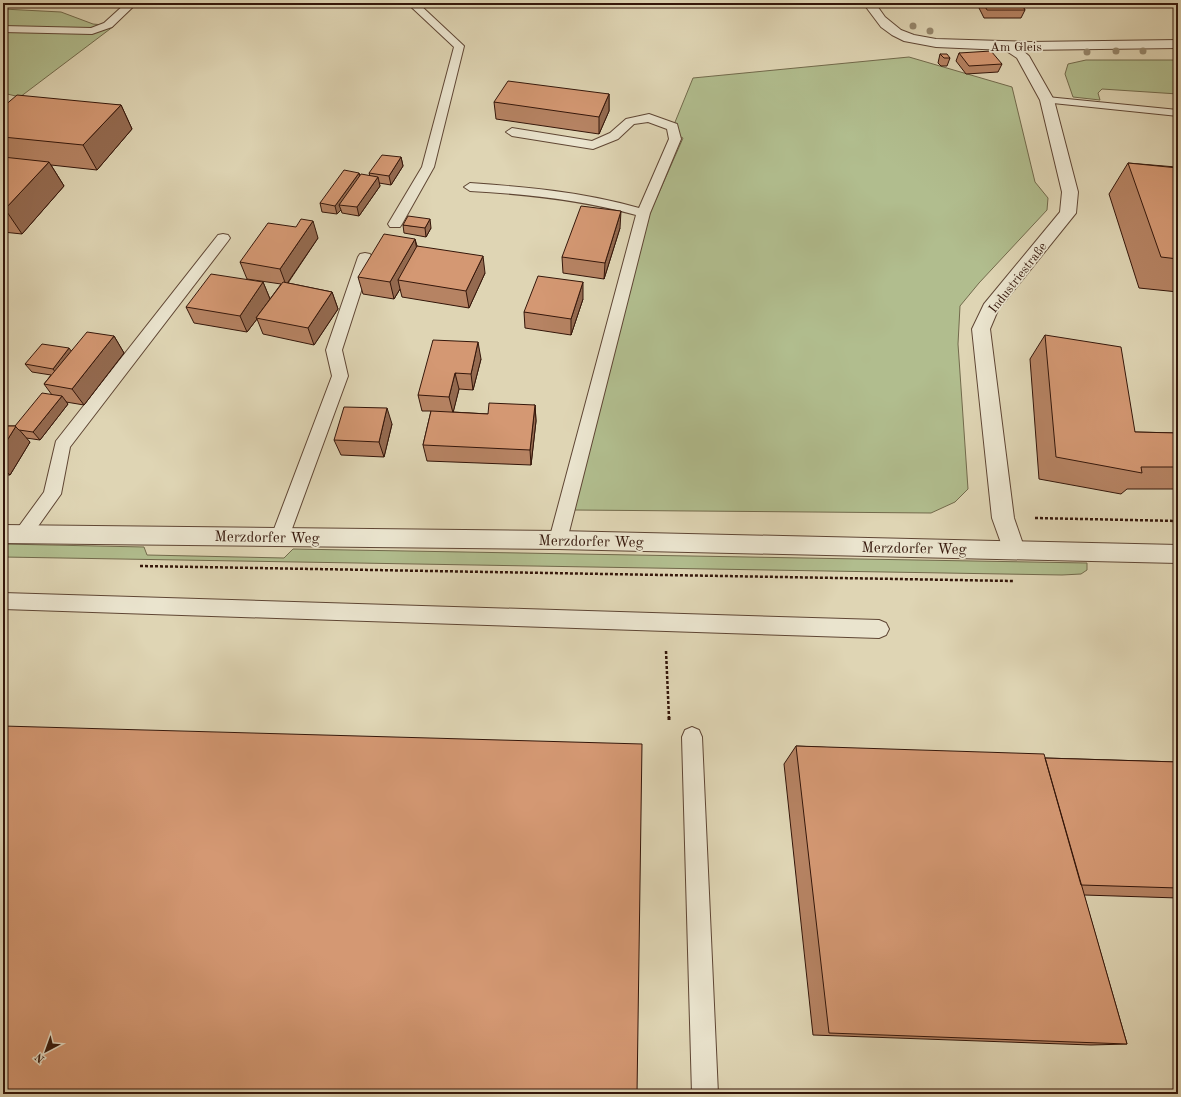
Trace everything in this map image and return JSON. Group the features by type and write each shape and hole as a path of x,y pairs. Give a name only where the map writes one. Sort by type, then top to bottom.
{"street":[{"name":"Am Gleis","path":"869,3 876,16 893,30 908,38 932,44 1010,47 1178,44"},
{"name":"Industriestraße","path":"1010,47 1022,56 1047,100 1070,192 1068,213 990,308 980,328 1003,518 1014,550"},
{"name":"Merzdorfer Weg","path":"13,534 558,540 1178,554"}],"lane":[{"path":"3,29 92,31 108,25 132,3"},
{"path":"395,224 428,166 458,46 412,3"},
{"path":"1047,100 1178,113"},
{"path":"512,132 593,145 614,136 630,121 649,118 673,126 675,139 643,213 558,540"},
{"path":"470,187 532,191 613,204 643,213"},
{"path":"13,534 52,494 62,446 223,238"},
{"path":"280,537 340,376 334,350 365,257"},
{"path":"3,602 878,629"},
{"path":"692,737 705,1094"}],"path":[{"path":"137,566 1015,581"},
{"path":"665,623 669,722"}],"green space":[{"path":"3,9 61,12 93,24 114,26 20,97 3,93"},
{"path":"909,57 1012,87 1035,182 1048,198 1047,210 979,283 960,306 958,344 968,489 955,502 931,513 573,510 650,213 683,138 671,132 693,78"},
{"path":"1086,60 1178,60 1178,94 1102,89 1098,93 1100,100 1073,97 1065,74 1068,64"},
{"path":"3,544 144,547 147,555 284,558 293,549 1087,563 1087,570 1081,574 1062,575 3,557"}],"building":[{"path":"983,3 1021,3 1025,10 987,10"},
{"path":"991,51 1002,64 969,66 959,53"},
{"path":"940,54 947,54 950,58 944,58"},
{"path":"508,81 609,94 599,117 494,102"},
{"path":"17,95 121,105 83,145 3,137 3,107"},
{"path":"382,155 401,157 389,176 369,173"},
{"path":"3,157 49,162 5,209 3,209"},
{"path":"1128,163 1178,168 1178,259 1161,257"},
{"path":"344,170 359,173 335,206 320,203"},
{"path":"361,174 378,177 357,207 339,205"},
{"path":"581,206 621,211 605,263 562,257"},
{"path":"408,216 430,219 425,228 403,225"},
{"path":"301,219 313,221 280,269 240,262 268,223 296,227"},
{"path":"384,234 415,239 390,282 358,277"},
{"path":"417,246 483,256 466,291 398,280"},
{"path":"211,274 263,282 240,316 186,307"},
{"path":"538,276 583,282 571,319 524,312"},
{"path":"283,282 332,292 308,328 256,318"},
{"path":"87,332 114,336 72,389 44,384"},
{"path":"1045,335 1121,347 1135,432 1178,433 1178,467 1141,467 1142,473 1056,457"},
{"path":"433,340 478,342 471,374 455,373 449,397 418,395"},
{"path":"42,344 69,348 53,369 25,364"},
{"path":"42,393 62,396 33,432 19,430 15,426"},
{"path":"489,403 535,405 530,450 423,445 431,411 488,414"},
{"path":"344,407 387,408 379,442 334,440"},
{"path":"3,426 16,426 3,447"},
{"path":"3,726 642,744 637,1094 3,1094"},
{"path":"796,746 1044,754 1127,1044 829,1033"},
{"path":"1045,758 1178,762 1178,888 1081,885"}]}
